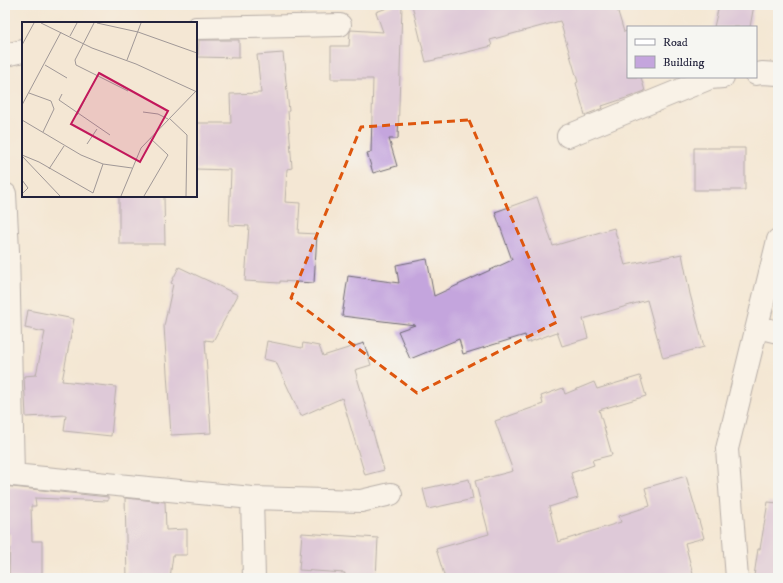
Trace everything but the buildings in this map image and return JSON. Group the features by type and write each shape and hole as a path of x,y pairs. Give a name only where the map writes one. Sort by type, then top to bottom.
{"street":[{"path":"197,28 340,25"},
{"path":"5,55 22,51"},
{"path":"757,74 778,74"},
{"path":"568,136 710,78"},
{"path":"5,194 8,251 9,474 252,498 361,501 391,494"},
{"path":"737,578 727,449 778,240"},
{"path":"757,327 778,332"},
{"path":"252,498 254,578"}],"highlighted area":[{"path":"469,120 557,322 417,393 291,298 361,127"}]}
